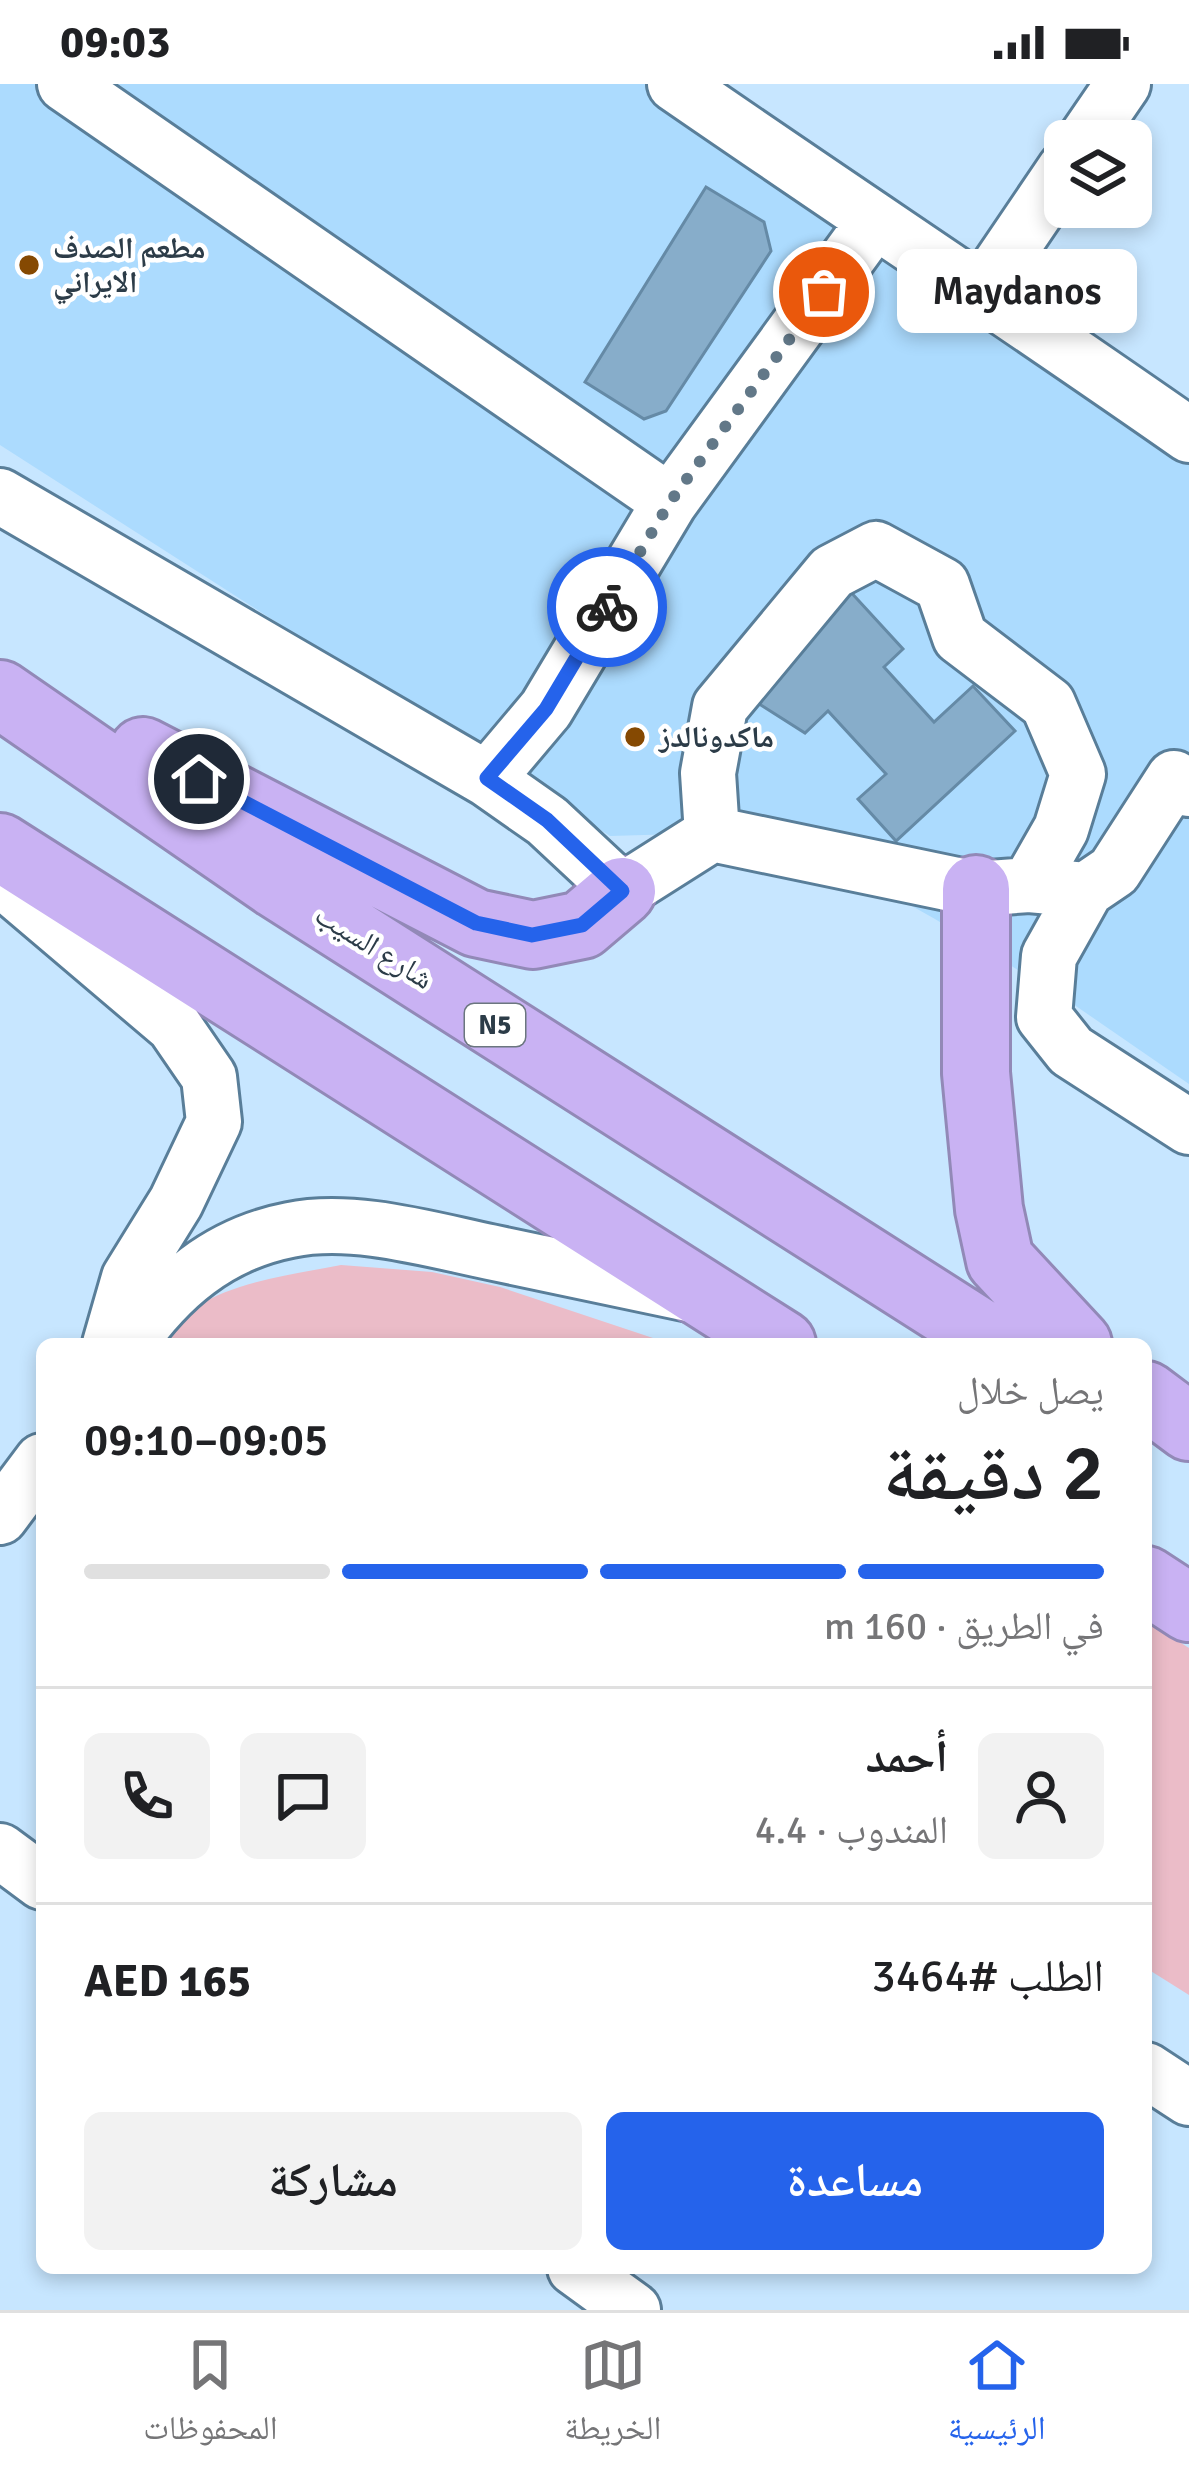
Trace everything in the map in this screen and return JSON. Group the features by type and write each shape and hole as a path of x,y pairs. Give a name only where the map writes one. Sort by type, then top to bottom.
{"highway":[{"path":"0,677 476,923 532,935 582,925 622,891"},
{"name":"شارع السيب","path":"0,694 277,885 989,1338"},
{"path":"0,847 773,1338"},
{"path":"1002,887 976,1072 988,1209 1000,1261 1072,1338"},
{"path":"1152,1399 1189,1427"},
{"path":"1152,1440 1189,1462"},
{"path":"1152,1584 1189,1608"}],"street":[{"path":"65,84 670,502"},
{"path":"675,84 1189,435"},
{"path":"1098,120 1123,84"},
{"path":"983,290 1044,200"},
{"path":"487,778 546,709 670,502 874,222"},
{"path":"0,496 487,778 547,820 622,891 712,835 1002,887 1086,890"},
{"path":"712,835 708,772 720,707 832,572 875,550 942,585 960,637 1048,704 1078,774 1061,829 1002,887"},
{"path":"1184,774 1114,871 1086,890 1049,956 1044,1017 1071,1051 1189,1127"},
{"path":"0,878 174,1026 209,1077 214,1122 176,1202 129,1278 112,1338"},
{"path":"133,1338 158,1303 187,1276 226,1251 291,1229 353,1228 434,1240 713,1299"},
{"path":"0,1517 36,1470"},
{"path":"0,1851 36,1878"},
{"path":"1152,2074 1189,2098"},
{"path":"583,2274 633,2310"}],"shaded area":[{"path":"0,84 675,84 1189,435 1189,1084 1073,1004 935,919 778,831 610,836 0,445"},
{"path":"341,1265 432,1272 500,1287 653,1338 168,1338 168,1332 192,1310 212,1298 266,1280"},
{"path":"1152,1625 1189,1648 1189,1995 1152,1972"}],"building":[{"path":"706,187 764,222 771,251 666,411 644,419 585,382"},
{"path":"847,588 903,649 884,667 934,722 973,686 1015,731 896,841 858,799 886,774 828,711 805,733 737,690"}],"way so far":[{"path":"607,607 670,502 824,292"}],"place":[{"name":"مطعم الصدف الايراني","path":"29,265"},
{"name":"Maydanos","path":"824,292"},
{"name":"ماكدونالدز","path":"635,737"}],"route":[{"path":"199,779 476,923 532,935 582,925 622,891 547,820 487,778 546,709 607,607"}]}
